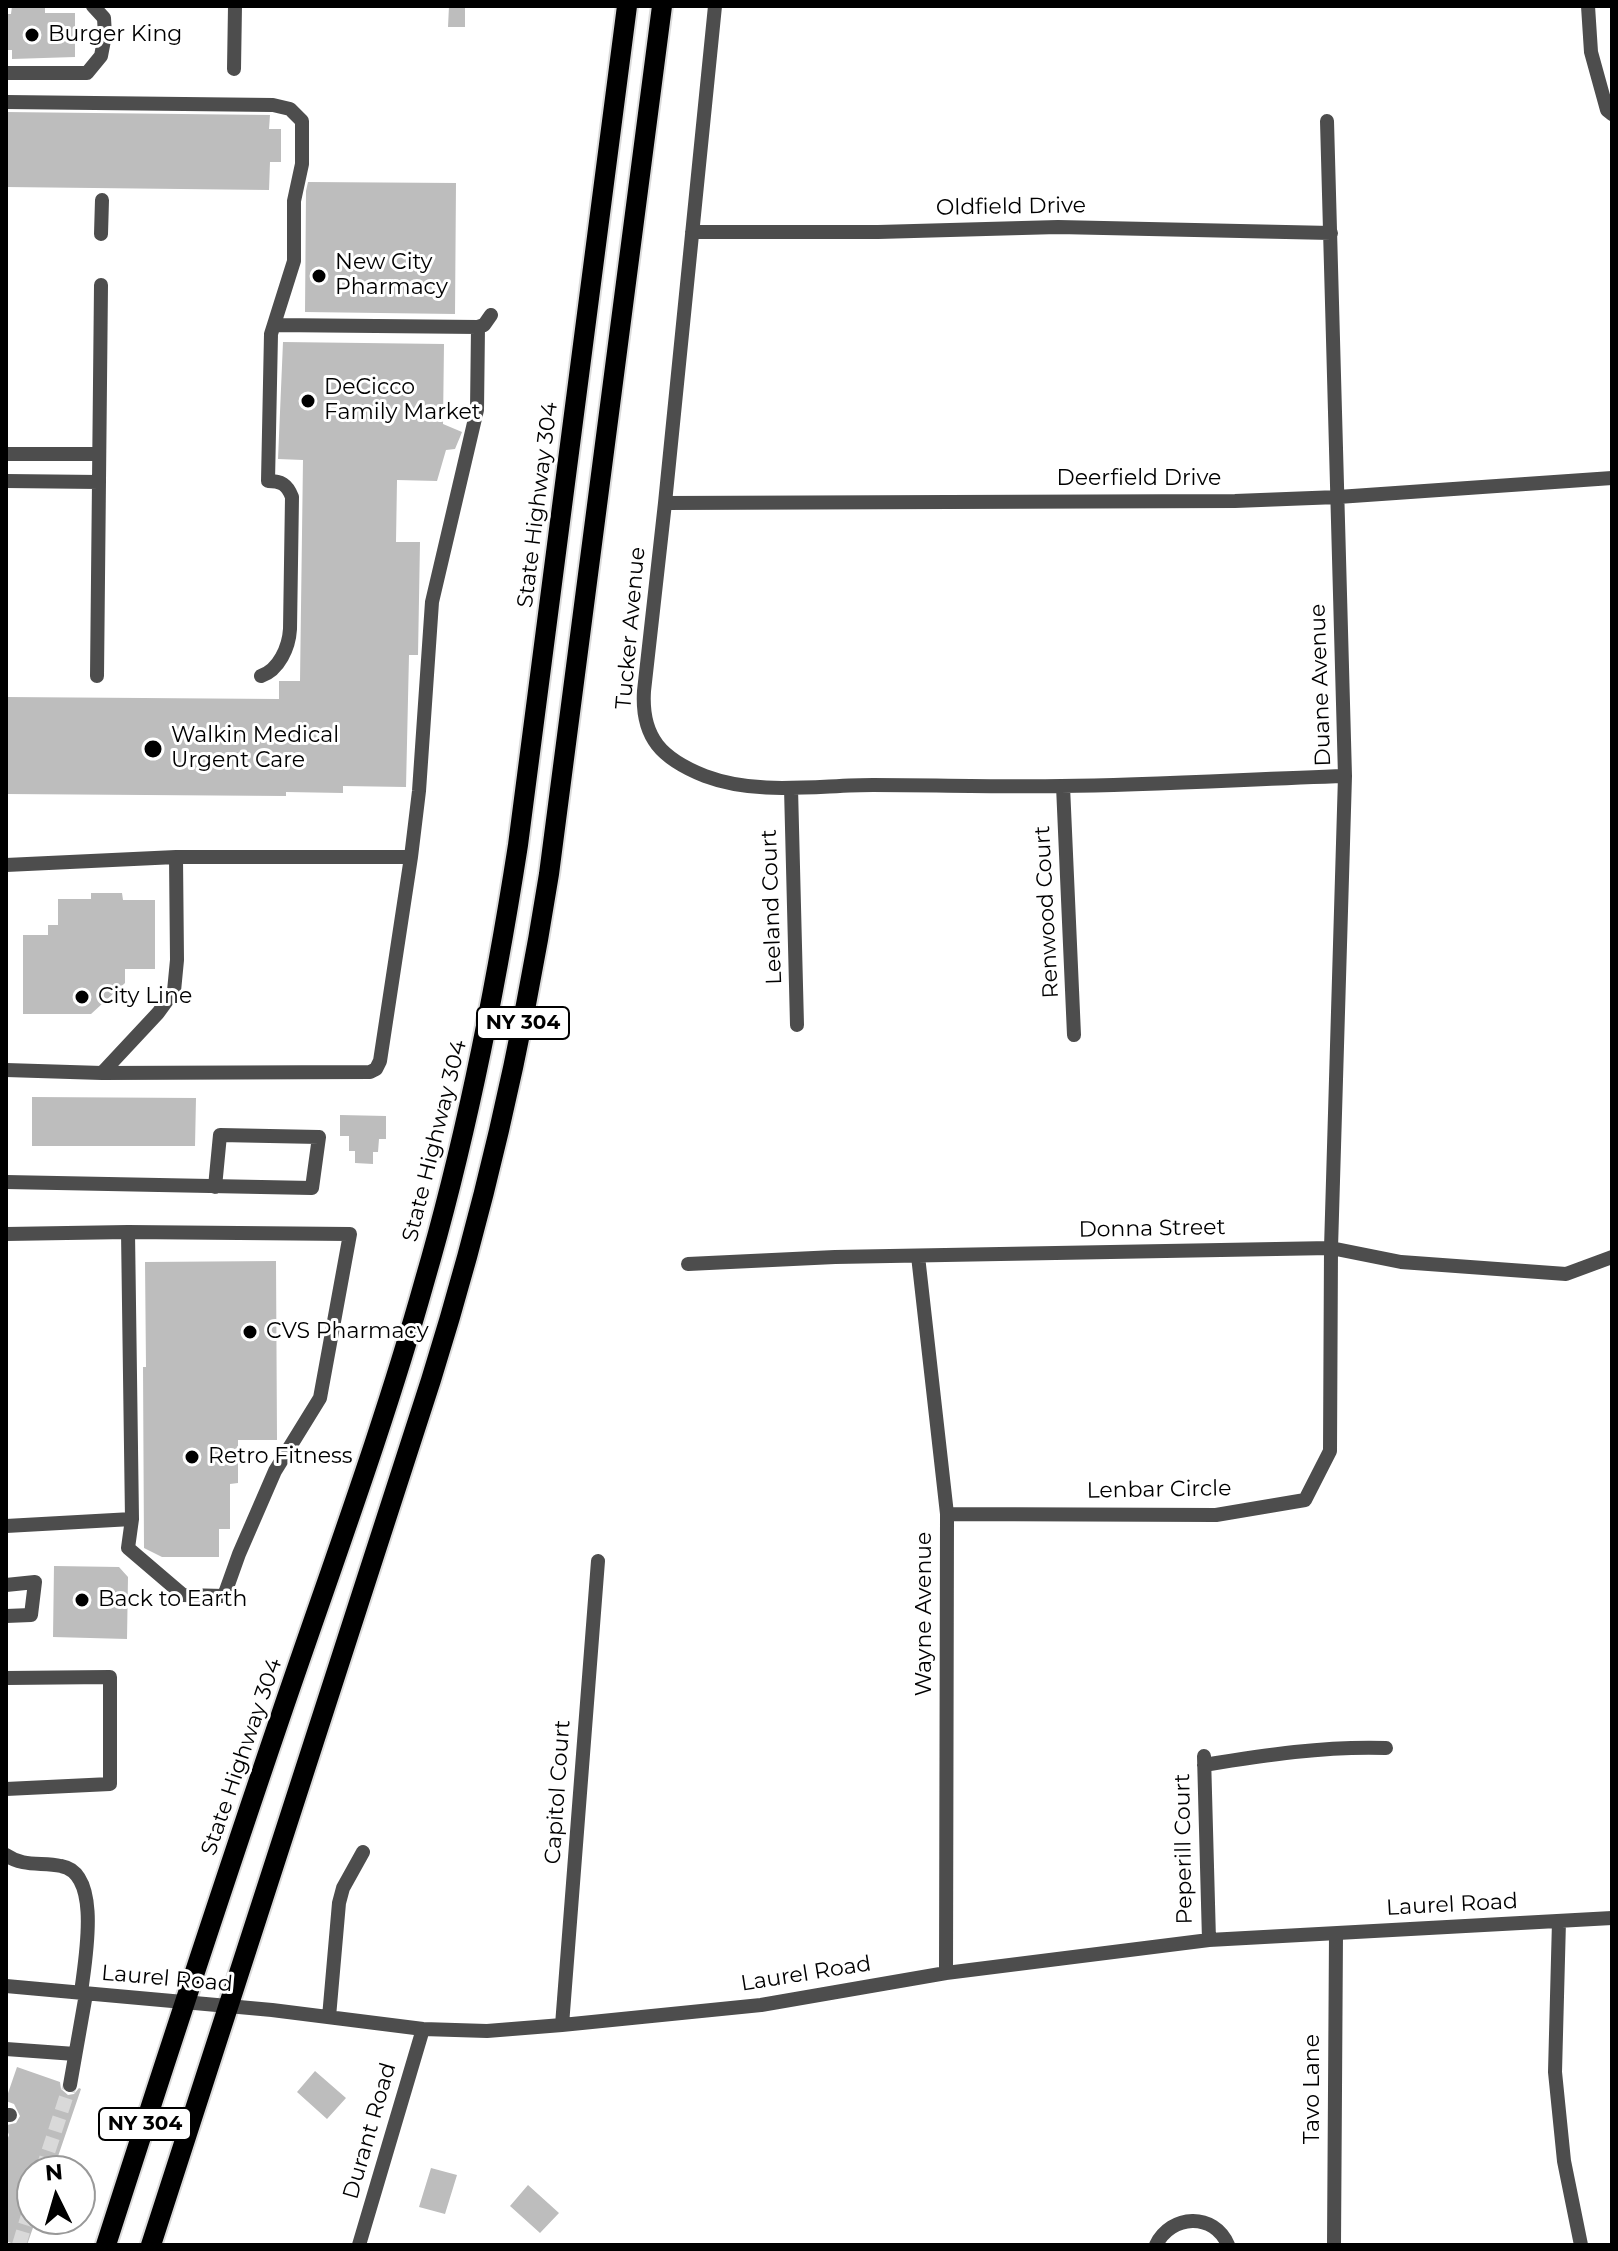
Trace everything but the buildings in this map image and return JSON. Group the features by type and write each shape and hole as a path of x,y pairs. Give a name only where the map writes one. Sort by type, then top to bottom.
{"main road":[{"name":"State Highway 304","path":"106,2245 184,2002 404,1350 451,1186 496,983 518,845 627,6"},
{"name":"NY 304","path":"151,2245 442,1347 509,1090 549,874 662,6"}],"street":[{"path":"6,73 87,73 101,56 105,35 104,18 93,6"},
{"path":"234,69 235,6"},
{"name":"Tucker Avenue","path":"715,6 644,699 649,733 662,752 705,776 745,785 791,788 1063,786 1345,776"},
{"path":"1588,6 1591,52 1607,110 1612,114"},
{"path":"6,102 273,105 290,109 302,121 302,164 294,201 294,261 271,334 268,481 283,483 292,497 290,629 286,649 275,667 261,676"},
{"name":"Duane Avenue","path":"1327,121 1345,776 1331,1248"},
{"path":"101,234 102,200"},
{"name":"Oldfield Drive","path":"692,232 878,232 1058,227 1331,233"},
{"path":"97,676 101,285"},
{"path":"274,325 478,327 484,325 491,315"},
{"path":"6,1070 102,1073 370,1072 376,1069 380,1061 419,791 432,602 477,410 478,327"},
{"path":"6,454 99,454"},
{"name":"Deerfield Drive","path":"665,503 1235,501 1612,478"},
{"path":"6,481 99,482"},
{"name":"Renwood Court","path":"1063,786 1074,1035"},
{"name":"Leeland Court","path":"791,788 797,1025"},
{"path":"6,865 176,857 411,857"},
{"path":"102,1073 158,1013 174,991 178,906 176,857"},
{"path":"6,1182 215,1187 312,1188 319,1137 220,1135 215,1187"},
{"path":"6,1234 128,1232 350,1234 320,1398 275,1471 224,1596 183,1595 128,1548 132,1519 128,1232"},
{"name":"Donna Street","path":"688,1264 1331,1248 1401,1262 1566,1274 1612,1257"},
{"name":"Lenbar Circle","path":"947,1514 1216,1515 1305,1500 1330,1451 1331,1248"},
{"name":"Wayne Avenue","path":"918,1256 947,1514 946,1973"},
{"path":"6,1526 132,1519"},
{"name":"Capitol Court","path":"562,2025 598,1561"},
{"path":"6,1585 35,1582 31,1615 6,1616"},
{"path":"6,1678 110,1677 110,1784 6,1789"},
{"name":"Peperill Court","path":"1209,1940 1204,1761 1351,1747 1386,1748"},
{"path":"329,2017 339,1903 343,1888 363,1852"},
{"path":"6,1855 15,1862 64,1866 80,1880 89,1923 84,1994 70,2085"},
{"name":"Laurel Road","path":"6,1986 228,2006 423,2029 487,2031 761,2005 946,1973 1209,1940 1612,1918"},
{"path":"1559,1921 1555,2072 1564,2161 1581,2245"},
{"name":"Tavo Lane","path":"1334,2245 1336,1934"},
{"name":"Durant Road","path":"361,2245 423,2029"},
{"path":"6,2049 75,2054"},
{"path":"1156,2245 1170,2227 1193,2220 1207,2223 1218,2230 1228,2245"}],"tunnel":[{"path":"47,2155 70,2085"},
{"path":"19,2245 22,2235"}],"place":[{"name":"Burger King","path":"32,35"},
{"name":"New City Pharmacy","path":"319,276"},
{"name":"DeCicco Family Market","path":"308,401"},
{"name":"Walkin Medical Urgent Care","path":"153,749"},
{"name":"City Line","path":"82,997"},
{"name":"CVS Pharmacy","path":"250,1332"},
{"name":"Retro Fitness","path":"192,1457"},
{"name":"Back to Earth","path":"82,1600"}]}
